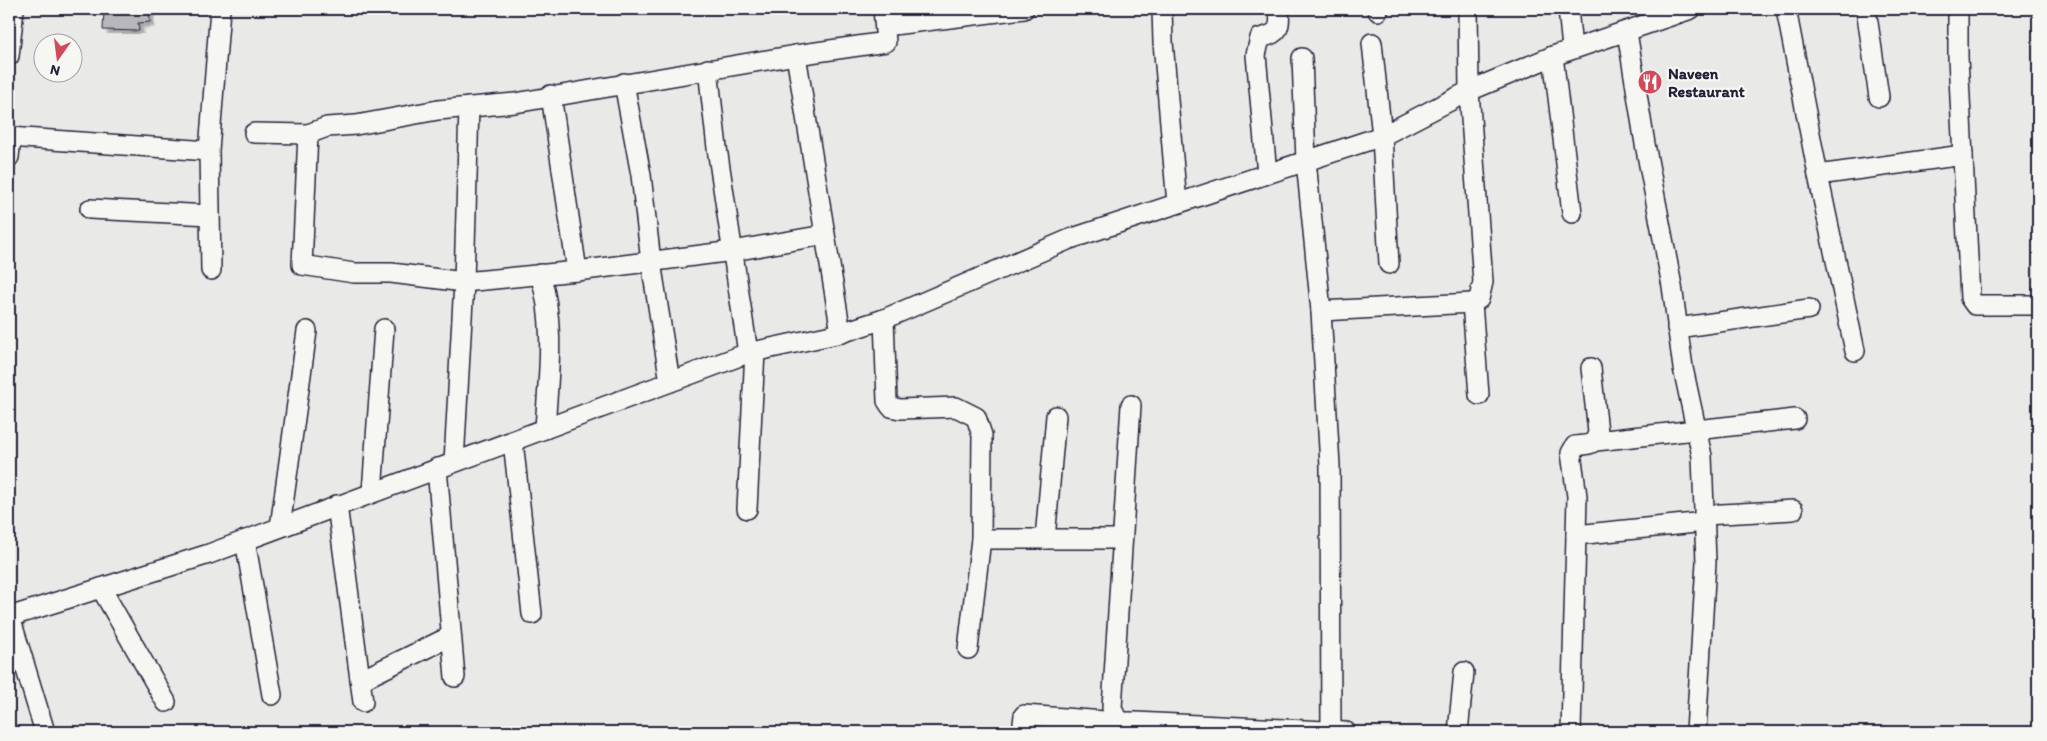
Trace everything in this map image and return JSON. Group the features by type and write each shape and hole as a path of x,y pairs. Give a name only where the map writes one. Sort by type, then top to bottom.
{"street":[{"path":"9,56 14,9"},
{"path":"211,270 209,151 220,9"},
{"path":"254,133 308,134 327,127 356,125 438,110 514,103 624,82 886,42 884,17 1024,9"},
{"path":"1162,9 1163,42 1177,204"},
{"path":"1268,174 1256,55 1260,38 1272,35 1277,31 1280,19 1278,9"},
{"path":"1321,311 1472,303 1479,299 1483,282 1469,90 1468,9"},
{"path":"1568,9 1572,48"},
{"path":"45,732 9,617 209,554 752,352 841,333 884,319 1070,239 1382,136 1469,90 1572,48 1627,32 1691,9"},
{"path":"1786,9 1855,351"},
{"path":"1866,9 1879,97"},
{"path":"1958,9 1958,56 1970,298 1975,305 2038,305"},
{"path":"1627,32 1683,368 1702,456 1706,562 1696,732"},
{"path":"1372,43 1382,136 1389,264"},
{"path":"796,55 841,333"},
{"path":"1553,56 1572,213"},
{"path":"1022,732 1024,715 1118,727 1336,732 1330,466 1321,311 1306,161 1302,58"},
{"path":"708,69 717,148 752,352 747,508"},
{"path":"624,82 642,175 651,262 670,382"},
{"path":"551,95 578,271"},
{"path":"455,677 446,465 464,282 469,107"},
{"path":"308,134 302,265 354,273 391,273 464,282 651,262 734,251 824,235"},
{"path":"9,157 10,137 209,151"},
{"path":"1818,175 1963,155"},
{"path":"90,209 210,215"},
{"path":"540,274 545,291 550,330 545,429"},
{"path":"1472,303 1479,395"},
{"path":"1677,328 1809,309"},
{"path":"884,319 887,401 891,406 900,409 956,408 976,417 982,435 981,539 968,649"},
{"path":"372,492 384,329"},
{"path":"280,527 307,332"},
{"path":"1571,732 1577,496 1571,453 1575,446 1592,444 1596,440 1598,432 1591,368"},
{"path":"1118,727 1112,708 1131,405"},
{"path":"1045,539 1056,416"},
{"path":"1596,440 1795,419"},
{"path":"513,440 532,614"},
{"path":"337,506 364,702"},
{"path":"1576,535 1793,510"},
{"path":"981,539 1122,539"},
{"path":"245,540 272,694"},
{"path":"101,588 166,702"},
{"path":"360,680 452,636"},
{"path":"1458,732 1464,672"}],"building":[{"path":"104,9 149,9 150,22 138,23 139,31 103,30"}],"place":[{"name":"Naveen Restaurant","path":"1650,82"}]}
